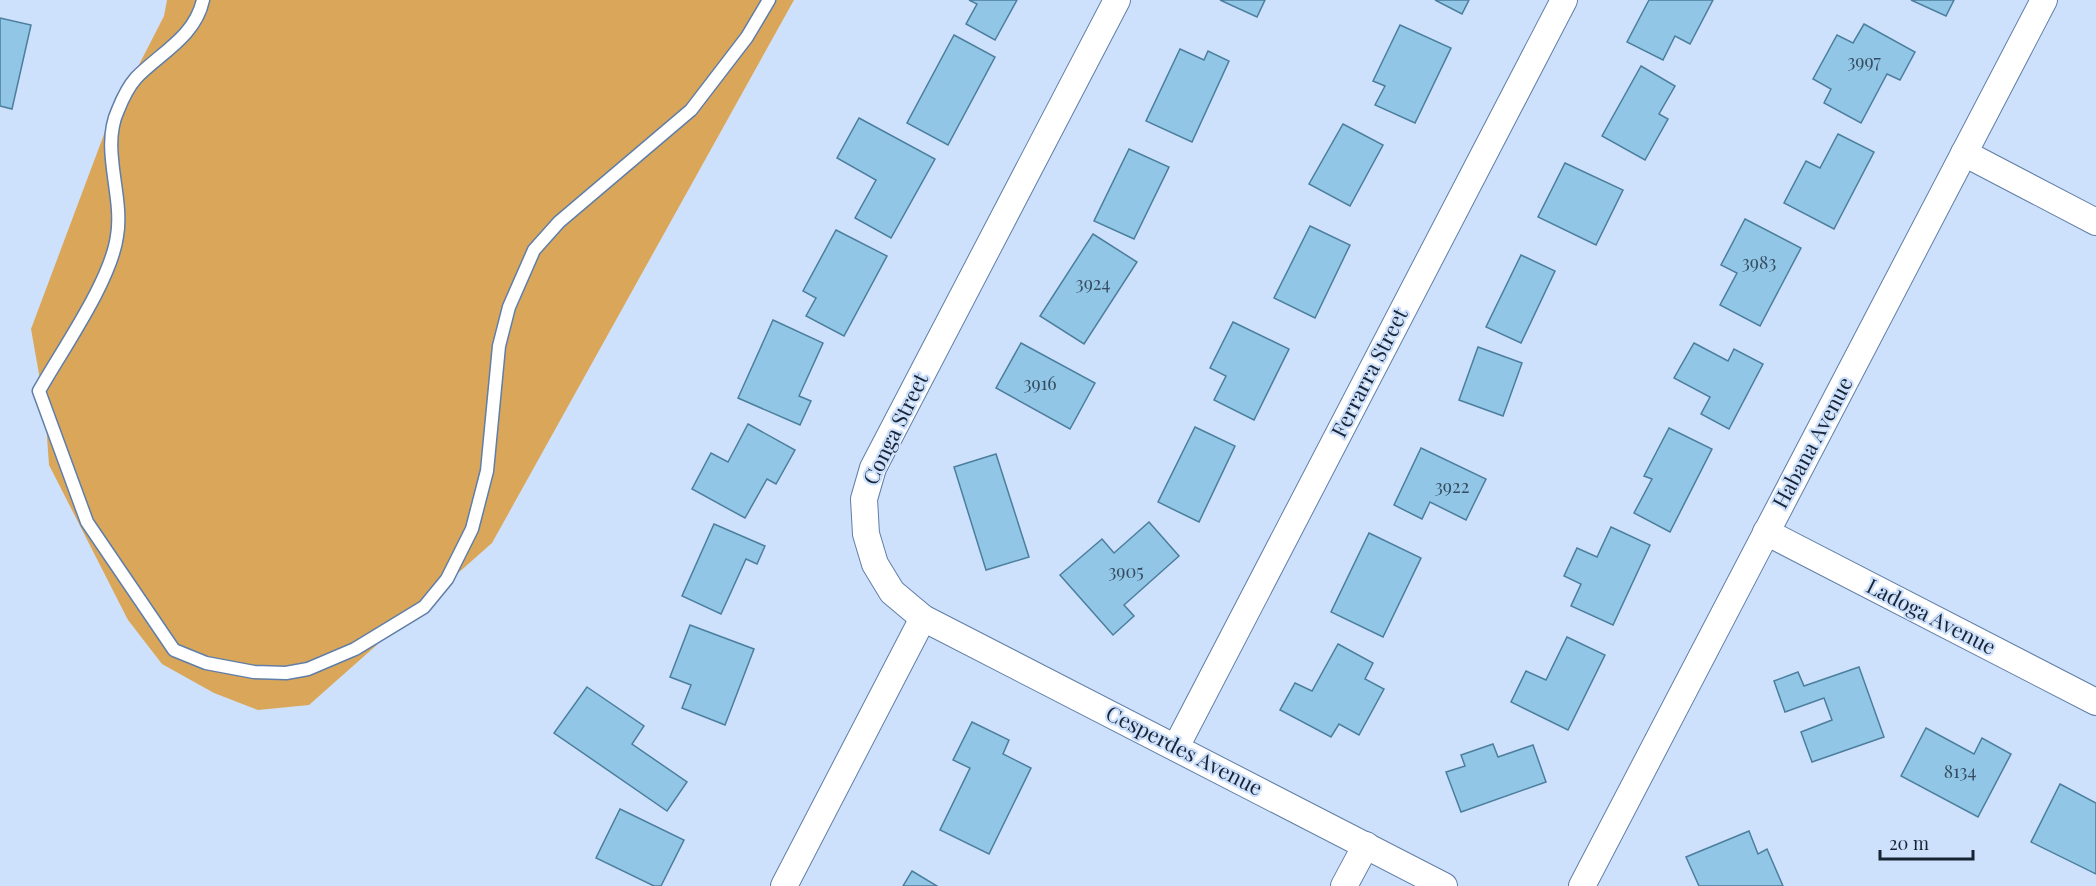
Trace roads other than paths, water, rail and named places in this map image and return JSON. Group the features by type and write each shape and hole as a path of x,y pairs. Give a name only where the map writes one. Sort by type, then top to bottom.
{"street":[{"name":"Conga Street","path":"923,618 892,592 875,564 866,534 864,499 873,468 1117,0"},
{"name":"Ferrarra Street","path":"1176,747 1564,0"},
{"name":"Habana Avenue","path":"1582,886 2044,0"},
{"path":"1965,153 2096,222"},
{"name":"Ladoga Avenue","path":"1766,532 2096,702"},
{"name":"Cesperdes Avenue","path":"923,618 1444,886"},
{"path":"784,886 923,618"},
{"path":"1344,886 1365,845"}],"lane":[{"path":"203,0 191,27 177,43 135,79 117,111 110,140 119,208 118,236 110,266 39,391 87,522 174,650 206,663 254,672 286,674 308,669 355,649 424,606 447,579 472,529 488,471 499,346 509,307 534,250 559,222 691,110 747,37 769,0"}]}
